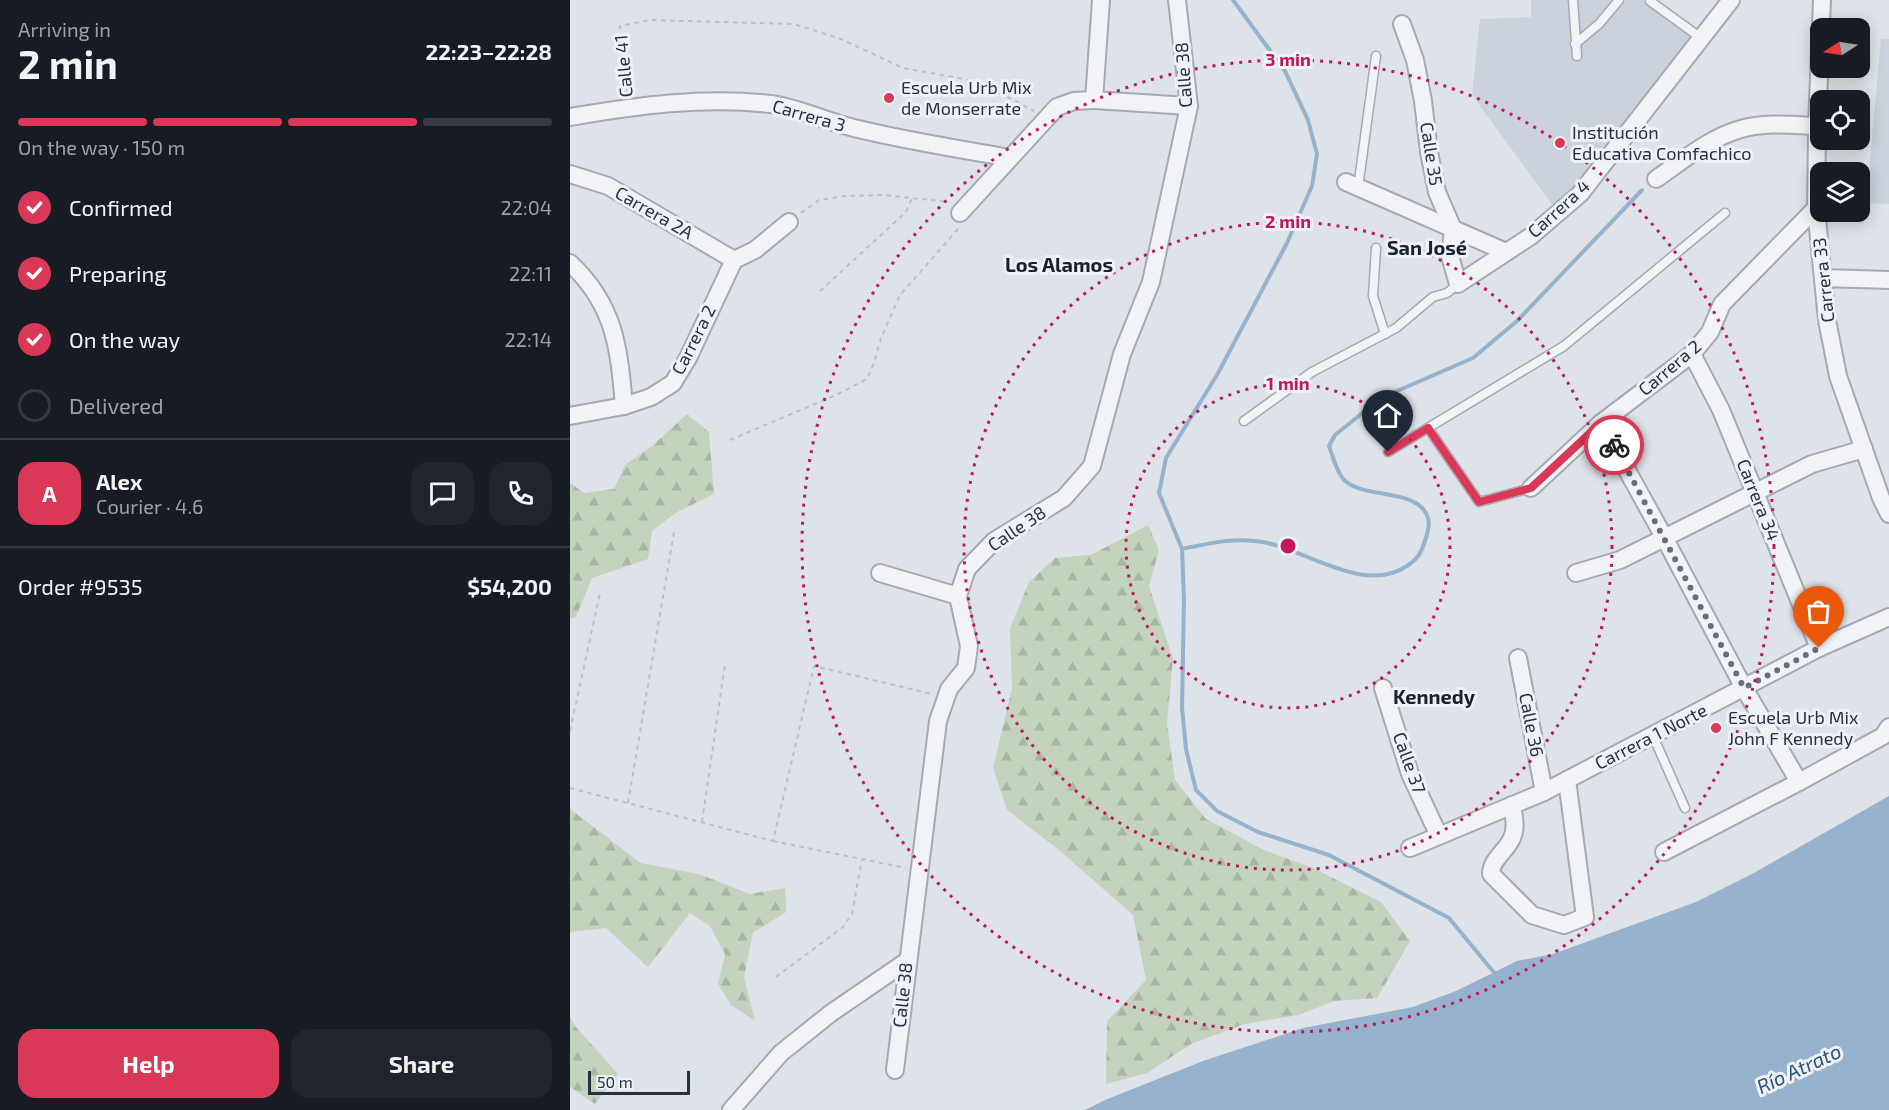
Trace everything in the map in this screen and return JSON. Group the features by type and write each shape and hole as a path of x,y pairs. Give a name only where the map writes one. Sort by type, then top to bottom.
{"street":[{"path":"1094,100 1101,0"},
{"name":"Calle 38","path":"895,1070 938,721 949,689 966,668 969,646 958,596 967,569 994,541 1064,498 1092,466 1122,354 1151,282 1189,106 1177,0"},
{"name":"Carrera 4","path":"1458,284 1530,236 1580,194 1731,0"},
{"name":"Carrera 33","path":"1818,90 1822,0"},
{"name":"Calle 35","path":"1402,24 1417,70 1437,192 1453,229 1450,256 1458,284"},
{"path":"960,213 1057,107 1074,101 1094,100 1189,106"},
{"name":"Carrera 3","path":"570,117 628,107 711,101 771,104 857,129 1010,158"},
{"path":"1656,179 1710,143 1741,129 1769,124 1810,126"},
{"name":"Carrera 2A","path":"570,174 608,186 734,260"},
{"path":"1352,185 1506,252"},
{"name":"Carrera 2","path":"1531,488 1601,423 1692,354 1710,332 1722,304 1810,214"},
{"path":"734,260 755,250 789,222"},
{"name":"Carrera 33","path":"1818,222 1827,320 1838,376 1864,449 1885,496 1889,514"},
{"name":"Carrera 2","path":"570,416 624,406 651,397 673,383 688,357 734,260"},
{"path":"570,263 587,279 604,305 619,355 624,406"},
{"path":"1824,278 1889,280"},
{"name":"Carrera 34","path":"1692,354 1721,410 1819,648"},
{"path":"1601,423 1744,688 1799,782"},
{"path":"1576,573 1620,560 1812,464 1864,449"},
{"path":"880,573 958,596"},
{"name":"Carrera 1 Norte","path":"1410,848 1544,792 1819,648 1889,616"},
{"name":"Calle 36","path":"1518,658 1544,792"},
{"name":"Calle 37","path":"1383,688 1410,774 1439,836"},
{"path":"1664,852 1883,736 1889,727"},
{"path":"1512,805 1515,821 1512,839 1491,867 1491,873 1532,915 1564,925 1585,917 1567,780"},
{"path":"731,1110 781,1053 831,1013 907,961"}],"lane":[{"path":"1573,0 1577,56"},
{"path":"1575,44 1599,24 1619,0"},
{"path":"1650,1 1701,38"},
{"path":"1352,185 1376,56"},
{"path":"1388,452 1564,346 1725,213"},
{"path":"1376,248 1373,296 1384,334"},
{"path":"1244,421 1312,372 1384,334 1433,297 1448,294 1458,284"},
{"path":"1428,428 1479,502 1531,488"},
{"path":"1653,736 1685,808"}],"path":[{"name":"Calle 41","path":"628,107 621,26 650,20 794,24 841,39 903,68 980,82 1047,118"},
{"path":"730,440 836,395 867,379 881,338 900,295 957,230 960,213 950,202 865,196 819,200 789,222"},
{"path":"820,291 906,212 912,198"},
{"path":"628,803 674,532"},
{"path":"570,731 600,593"},
{"path":"702,822 725,664"},
{"path":"773,841 814,666 946,697"},
{"path":"570,788 773,841 919,871"},
{"path":"776,977 843,927 852,915 862,859"}],"shaded area":[{"name":"Institución Educativa Comfachico","path":"1531,0 1655,0 1698,36 1575,192 1553,206 1472,95 1480,19 1531,17"},
{"path":"1881,39 1889,39 1889,204 1870,203 1870,162"}],"green space":[{"path":"687,414 709,432 714,494 677,512 652,531 648,559 592,578 576,617 570,618 570,483 584,493 614,489 625,465 652,446"},
{"path":"1148,525 1159,550 1149,586 1173,659 1167,723 1175,780 1206,819 1264,850 1313,868 1381,902 1410,941 1377,998 1334,1001 1299,1015 1245,1024 1191,1044 1147,1073 1106,1084 1107,1021 1146,980 1133,915 1060,851 1007,810 993,768 1012,688 1010,628 1029,582 1055,558 1091,555"},
{"path":"570,809 641,863 699,874 750,894 785,888 786,912 753,933 744,977 755,1021 731,1005 718,984 725,954 710,926 690,913 648,967 606,928 570,932"},
{"path":"570,1017 575,1026 618,1074 595,1104 570,1087"}],"water":[{"name":"Río Atrato","path":"1889,796 1889,1110 1085,1110 1203,1061 1303,1028 1413,1007 1456,991 1517,961 1553,954 1696,902 1752,874"}],"waterway":[{"path":"1233,0 1285,71 1308,120 1317,154 1312,186 1287,243 1217,375 1166,458 1159,493 1182,549 1184,600 1182,708 1186,749 1196,790 1217,811 1258,832 1329,855 1449,918 1496,975"},
{"path":"1182,549 1232,540 1253,541 1280,547 1354,573 1373,576 1390,574 1407,566 1421,552 1428,530 1428,518 1422,508 1414,502 1365,490 1344,480 1329,446 1335,435 1381,398 1473,358 1517,321 1642,190"}],"way so far":[{"path":"1614,445 1744,688 1819,648"}],"place":[{"name":"Escuela Urb Mix de Monserrate","path":"889,98"},
{"name":"Institución Educativa Comfachico","path":"1560,143"},
{"name":"Escuela Urb Mix John F Kennedy","path":"1716,728"}],"district":[{"name":"San José","path":"1427,248"},
{"name":"Los Alamos","path":"1059,265"},
{"name":"Kennedy","path":"1434,697"}],"route":[{"path":"1388,452 1428,428 1479,502 1531,488 1601,423 1614,445"}]}
